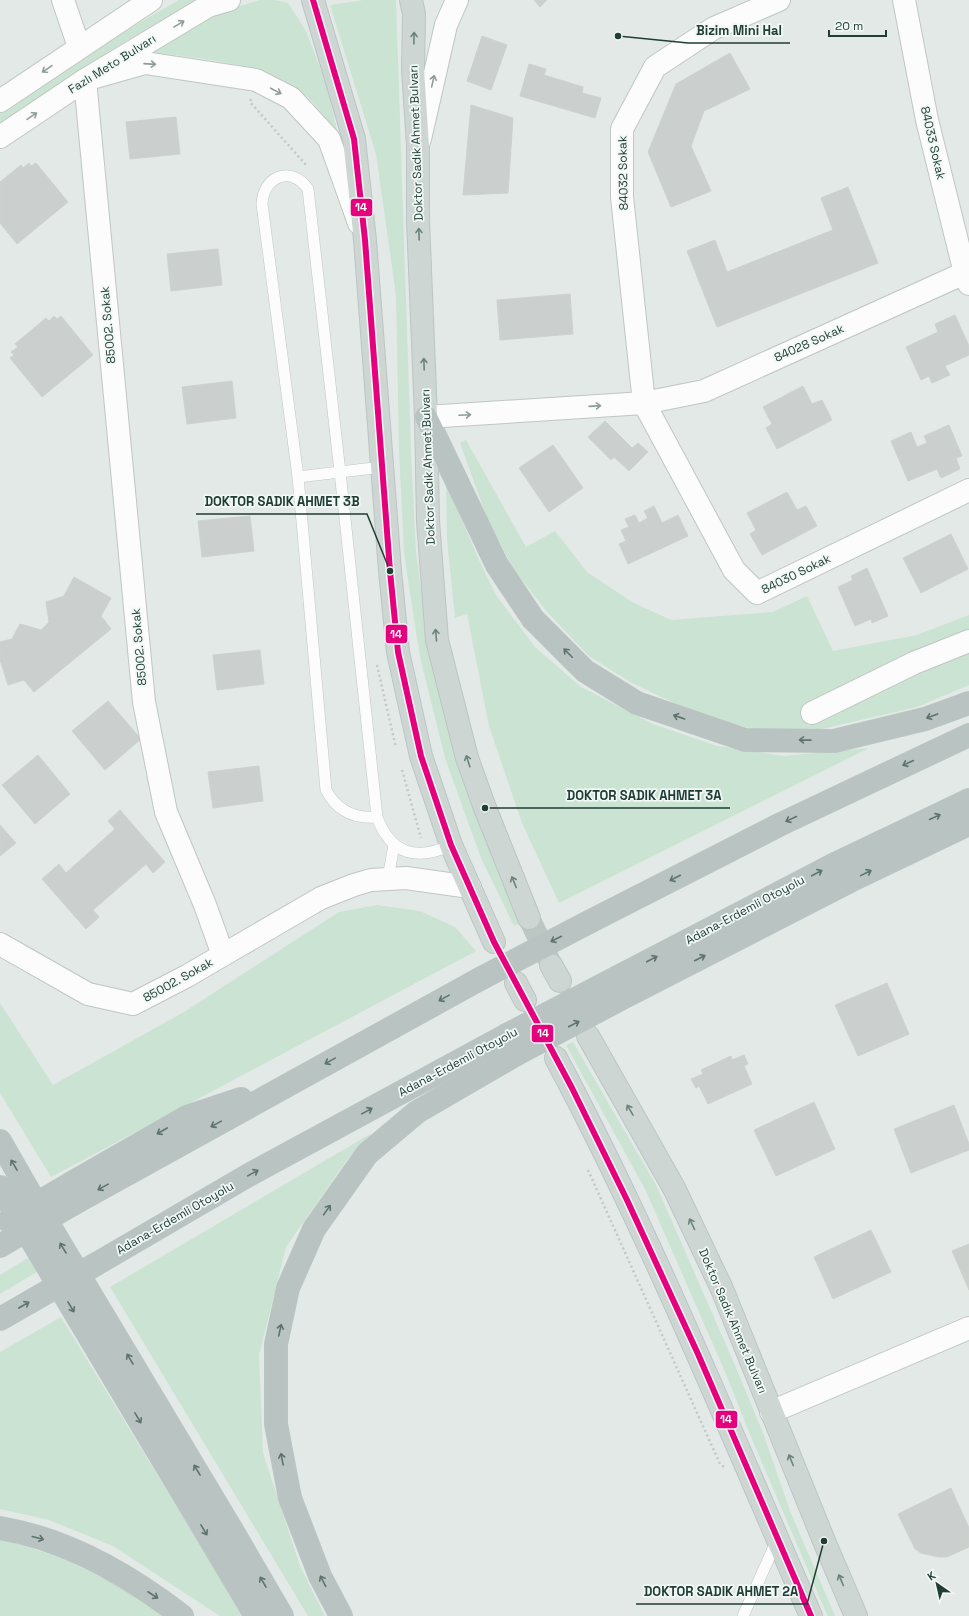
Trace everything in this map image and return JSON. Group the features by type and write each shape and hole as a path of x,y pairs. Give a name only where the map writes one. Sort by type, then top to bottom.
{"highway":[{"path":"426,417 498,565 533,619 585,671 637,703 745,740 834,741 925,719 969,703"},
{"path":"6,1232 75,1192 187,1116 289,1083 478,980 591,921 779,825 969,735"},
{"name":"Adana-Erdemli Otoyolu","path":"0,1319 247,1176 510,1045 623,986 837,863 969,800"},
{"path":"623,986 969,824"},
{"path":"341,1616 320,1576 290,1498 276,1424 276,1344 288,1288 314,1229 366,1154 416,1112 510,1045"},
{"path":"0,1141 282,1616"},
{"path":"0,1187 256,1616"},
{"path":"0,1528 56,1543 115,1570 167,1604 182,1616"}],"main road":[{"path":"313,0 354,139 366,240 382,467 398,652 421,756 451,844 494,942"},
{"name":"Doktor Sadık Ahmet Bulvarı","path":"411,0 414,14 413,70 418,146 418,220 426,417 428,521 437,640 466,758 487,815 529,918"},
{"name":"Doktor Sadık Ahmet Bulvarı","path":"588,1036 674,1188 722,1289 771,1412 856,1616"},
{"path":"556,1058 627,1200 695,1347 811,1616"}],"street":[{"path":"64,0 79,47"},
{"path":"79,47 128,0"},
{"path":"0,101 79,47 152,0"},
{"name":"Fazlı Meto Bulvarı","path":"0,138 85,80 208,6 229,0"},
{"path":"418,146 446,25 457,0"},
{"name":"84032 Sokak","path":"644,403 622,197 622,129 655,67 714,28 779,0"},
{"name":"84033 Sokak","path":"904,0 927,120 968,276"},
{"path":"85,80 145,63 256,80 291,98 329,139 366,240"},
{"name":"85002. Sokak","path":"0,944 88,994 133,1004 187,976 223,955 205,905 166,812 144,702 85,80"},
{"name":"84028 Sokak","path":"426,417 644,403 704,390 968,276"},
{"name":"84030 Sokak","path":"644,403 734,570 757,593 969,490"},
{"path":"812,713 914,663 969,641"},
{"path":"223,955 337,890 371,880 388,878 422,879 470,887"},
{"path":"771,1412 969,1328"}],"lane":[{"path":"377,817 362,818 338,808 331,800 326,790 298,477 262,204 265,189 270,182 283,176 298,178 308,189 377,817 381,828 394,845 404,850 425,854 451,844"},
{"path":"298,477 382,467"},
{"path":"388,878 394,845"},
{"path":"743,1616 777,1539"}],"path":[{"path":"586,1167 720,1464 726,1468"}],"green space":[{"path":"179,0 201,0 175,13 124,43 0,123 0,114 111,39"},
{"path":"260,0 275,0 288,3 306,31 327,86 337,131 304,94 289,83 271,75 252,68 232,64 152,52 214,14"},
{"path":"363,0 396,0 411,451 416,552 430,655 525,920 514,926 481,858 445,758 420,657 404,554 399,450 396,295 376,154 330,5"},
{"path":"466,440 526,547 555,531 587,572 632,602 671,620 773,612 807,596 833,651 917,635 969,615 969,685 917,707 813,731 756,730 693,712 632,683 589,656 548,613 514,570 486,515 460,443"},
{"path":"446,483 478,558 496,595 535,647 581,687 653,724 717,746 783,756 869,748 559,903 522,823 489,726 467,614 455,618 447,539"},
{"path":"377,905 420,911 455,927 476,951 51,1177 0,1093 0,1003 53,1085 184,1012 339,912"},
{"path":"573,1042 656,1185 737,1370 763,1433 790,1511 835,1616 828,1616 825,1610 751,1437 726,1374 646,1191 566,1045"},
{"path":"372,1133 349,1157 286,1247 259,1355 263,1453 300,1566 325,1616 308,1616 110,1287"},
{"path":"28,1258 37,1272 0,1294 0,1275"},
{"path":"61,1317 243,1616 220,1616 113,1546 49,1520 0,1509 0,1352"},
{"path":"0,1540 9,1541 62,1558 121,1587 162,1616 0,1616"}],"building":[{"path":"534,0 547,0 540,7"},
{"path":"482,36 507,45 491,90 467,81"},
{"path":"730,53 750,89 704,111 691,146 711,191 671,207 648,152 676,84"},
{"path":"529,64 546,69 544,75 583,87 582,93 601,98 595,118 520,96"},
{"path":"471,105 513,118 508,193 463,195"},
{"path":"176,117 180,154 130,159 126,122"},
{"path":"29,163 31,166 36,163 68,202 17,244 0,223 0,182 21,165 23,168"},
{"path":"848,187 878,263 717,327 687,251 715,240 727,272 833,230 821,198"},
{"path":"218,249 222,285 171,291 167,254"},
{"path":"570,294 573,334 500,340 497,300"},
{"path":"955,315 969,346 969,355 945,366 950,375 932,383 929,376 921,380 906,347 938,332 935,324"},
{"path":"54,316 57,319 61,316 93,355 42,397 10,358 14,355 11,352 18,347 15,344 46,318 49,321"},
{"path":"232,381 236,418 187,424 182,387"},
{"path":"803,386 812,404 822,400 832,420 777,449 766,428 772,424 763,407"},
{"path":"605,421 632,448 638,443 648,452 629,471 614,457 611,460 588,437"},
{"path":"949,425 962,456 956,458 960,469 941,478 937,469 908,481 891,441 911,432 917,447 927,443 924,436"},
{"path":"553,445 583,488 549,512 519,468"},
{"path":"787,492 797,510 806,506 817,526 762,555 750,534 756,530 747,513"},
{"path":"654,506 662,523 678,515 688,536 628,564 619,544 626,541 621,530 629,527 625,519 635,515 639,523 648,518 644,511"},
{"path":"250,516 254,551 202,557 198,521"},
{"path":"951,534 968,569 921,593 903,558"},
{"path":"867,568 888,616 872,623 871,619 855,626 838,587 853,580 851,576"},
{"path":"74,577 111,598 101,616 111,629 34,692 24,680 8,685 0,660 0,642 12,639 20,624 41,630 49,622 46,602 64,596"},
{"path":"260,650 264,684 217,690 213,655"},
{"path":"108,701 141,739 105,770 72,731"},
{"path":"38,755 70,794 35,824 2,785"},
{"path":"259,766 263,801 213,808 208,772"},
{"path":"120,810 165,862 153,873 146,864 93,910 99,917 86,929 42,879 59,864 66,873 115,829 108,821"},
{"path":"0,825 16,843 0,856"},
{"path":"887,983 909,1034 858,1056 835,1005"},
{"path":"744,1055 748,1064 744,1066 752,1084 708,1104 699,1086 696,1088 691,1079 703,1074 701,1070 731,1056 732,1060"},
{"path":"814,1102 835,1149 776,1176 754,1130"},
{"path":"954,1105 969,1144 969,1150 911,1173 894,1129"},
{"path":"871,1230 891,1272 833,1299 814,1257"},
{"path":"969,1244 969,1290 952,1251"},
{"path":"951,1488 969,1528 969,1547 947,1557 938,1557 921,1553 915,1549 898,1514"}],"tunnel":[{"path":"529,918 551,964"}],"transit line":[{"name":"14","path":"313,0 354,139 365,240 390,571 398,652 421,756 451,845 494,942 572,1088 627,1200 698,1354 811,1616"}],"place":[{"name":"Bizim Mini Hal","path":"618,36"},
{"name":"DOKTOR SADIK AHMET 3B","path":"390,571"},
{"name":"DOKTOR SADIK AHMET 3A","path":"485,808"},
{"name":"DOKTOR SADIK AHMET 2A","path":"824,1541"}]}
